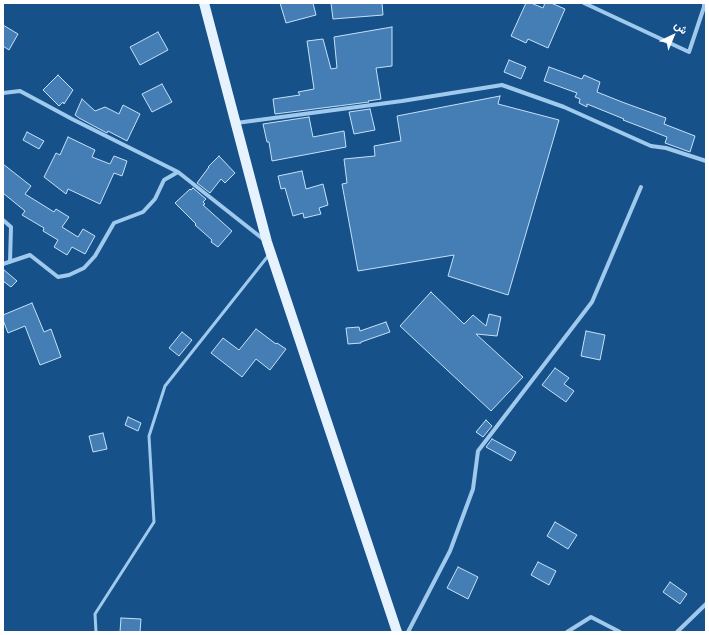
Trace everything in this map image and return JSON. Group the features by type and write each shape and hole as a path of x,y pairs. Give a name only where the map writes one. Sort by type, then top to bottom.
{"main road":[{"path":"204,3 267,242 397,632"}],"street":[{"path":"584,3 689,52 704,3"},
{"path":"236,123 402,101 502,85 564,107 651,146 666,148 706,161"},
{"path":"3,93 20,91 178,172 267,242"},
{"path":"3,264 30,255 58,277 70,275 84,268 94,256 114,223 143,212 155,199 164,180 178,172"},
{"path":"408,632 450,551 473,489 478,451 592,302 641,187"},
{"path":"3,220 11,227 10,262"},
{"path":"677,632 706,604"},
{"path":"567,632 591,617 620,632"}],"lane":[{"path":"96,632 95,614 154,522 150,436 165,386 271,253"}],"building":[{"path":"280,3 313,3 316,15 286,23"},
{"path":"331,3 382,3 383,15 333,19"},
{"path":"526,3 531,3 543,8 545,3 551,3 565,9 548,48 528,39 526,43 511,36"},
{"path":"3,25 18,34 9,50 3,46"},
{"path":"392,27 392,66 376,68 381,99 368,101 369,102 275,114 273,99 300,95 298,92 314,89 307,41 323,39 331,69 337,68 334,37"},
{"path":"158,32 168,50 140,65 130,47"},
{"path":"509,60 526,67 521,79 504,72"},
{"path":"549,67 582,79 584,75 600,82 597,92 666,118 664,124 695,136 690,152 665,143 667,137 587,104 587,107 579,103 580,99 575,97 577,93 544,81"},
{"path":"58,75 73,90 64,104 63,102 59,106 43,90"},
{"path":"162,84 172,102 152,112 142,94"},
{"path":"500,96 498,104 559,120 508,295 448,276 454,255 358,271 342,184 347,183 344,159 375,156 374,146 401,141 397,116"},
{"path":"82,99 95,111 105,107 119,114 123,105 140,114 127,141 108,131 107,133 75,115"},
{"path":"370,109 375,130 354,134 349,112"},
{"path":"309,117 313,137 344,131 346,147 272,161 269,142 267,142 263,124"},
{"path":"27,132 44,141 39,149 23,140"},
{"path":"68,137 95,150 92,157 110,164 114,156 127,161 122,176 114,173 100,204 68,189 66,194 44,177 56,153 60,155"},
{"path":"219,156 235,173 225,183 221,179 210,193 197,183 208,167"},
{"path":"3,164 31,186 25,194 54,212 56,209 69,217 62,227 78,237 83,229 95,236 85,254 72,247 67,255 54,247 58,240 43,231 44,228 22,215 25,211 3,193"},
{"path":"302,171 306,189 323,184 328,205 319,208 321,214 304,218 303,213 293,216 285,188 281,189 278,176"},
{"path":"193,188 206,199 203,202 205,204 203,205 232,231 218,247 211,242 212,240 195,225 196,224 175,203"},
{"path":"3,269 17,281 11,287 3,281"},
{"path":"431,292 464,324 473,315 486,326 489,314 501,317 497,336 476,334 523,377 491,411 400,326"},
{"path":"32,303 44,332 51,329 61,357 40,365 25,326 8,333 3,320 3,315"},
{"path":"386,322 390,332 361,343 348,344 346,328 359,327 360,331"},
{"path":"256,329 276,344 277,343 286,349 270,370 256,359 242,377 211,353 223,338 239,350"},
{"path":"586,331 605,335 600,360 581,356"},
{"path":"182,332 192,340 179,356 169,348"},
{"path":"555,368 569,378 564,384 574,391 566,402 542,385"},
{"path":"128,417 141,423 138,431 125,425"},
{"path":"486,420 492,426 483,437 476,432"},
{"path":"103,433 107,449 93,452 89,436"},
{"path":"492,439 516,452 511,461 486,447"},
{"path":"555,522 577,535 568,549 547,536"},
{"path":"538,562 556,571 549,585 531,575"},
{"path":"458,567 478,577 468,599 447,588"},
{"path":"670,582 687,594 680,604 663,592"},
{"path":"121,618 141,619 140,632 120,632"}]}
